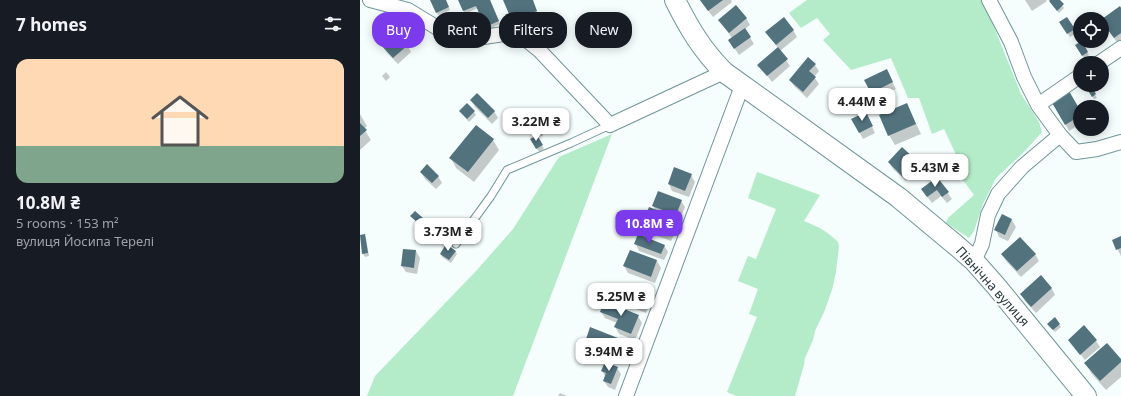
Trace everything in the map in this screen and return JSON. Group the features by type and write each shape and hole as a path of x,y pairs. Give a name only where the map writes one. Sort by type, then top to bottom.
{"street":[{"path":"370,0 408,10 449,35 463,40 504,34 518,36 539,50 610,124 724,72"},
{"name":"Північна вулиця","path":"676,0 687,25 709,57 724,72 898,197 974,261 1086,396"},
{"path":"989,0 1011,42 1024,77 1038,105 1060,135 1076,152 1097,149 1121,142"},
{"path":"1109,56 1121,48"},
{"path":"1038,105 1073,81"},
{"path":"626,396 742,86"},
{"path":"974,261 982,244 988,215 998,194 1022,167 1060,135"}],"lane":[{"path":"456,244 491,196 507,170 571,144 610,124"}],"green space":[{"path":"807,0 982,0 1021,94 1039,122 1042,132 1025,151 996,178 983,204 974,231 969,238 946,223 948,218 974,195 953,167 959,161 944,129 932,134 919,98 908,98 891,58 851,70 823,40 830,34 817,18 801,28 789,13"},
{"path":"612,134 513,396 367,396 375,376 477,270 513,229 559,157"},
{"path":"757,172 820,195 804,221 829,234 838,242 839,246 832,290 805,358 795,396 736,396 727,392 757,317 749,314 758,289 738,281 748,256 756,259 776,209 748,198"}],"building":[{"path":"430,0 446,0 449,7 436,12"},
{"path":"458,0 490,0 499,21 491,24 491,12 479,12 476,6 463,11"},
{"path":"503,0 533,0 537,11 534,12 508,12"},
{"path":"700,0 723,0 708,11"},
{"path":"1060,0 1064,4 1057,11 1049,1"},
{"path":"736,5 747,18 729,33 718,20"},
{"path":"1120,6 1121,33 1114,38 1109,31 1109,14"},
{"path":"784,17 794,30 776,45 765,32"},
{"path":"1067,17 1073,26 1073,30 1067,34 1059,22"},
{"path":"745,28 751,37 734,49 728,40"},
{"path":"778,47 788,59 767,76 757,65"},
{"path":"384,48 405,48 393,58"},
{"path":"1077,48 1086,48 1088,52 1082,56"},
{"path":"808,57 816,64 809,71 816,77 803,92 789,80"},
{"path":"887,69 893,82 871,93 864,80"},
{"path":"1069,91 1074,100 1073,100 1073,120 1065,125 1051,101"},
{"path":"1089,92 1095,92 1096,94 1092,97"},
{"path":"477,93 495,111 488,118 470,100"},
{"path":"467,103 475,111 467,119 459,111"},
{"path":"907,103 916,124 888,136 879,115"},
{"path":"866,112 873,126 859,133 851,119"},
{"path":"537,116 542,132 537,134 531,117"},
{"path":"360,123 367,130 360,136"},
{"path":"476,125 494,139 468,172 449,158"},
{"path":"537,135 543,145 536,149 530,139"},
{"path":"902,147 916,160 902,176 888,162"},
{"path":"427,164 439,176 432,183 420,172"},
{"path":"674,167 692,174 685,191 668,184"},
{"path":"937,177 949,192 942,197 937,190 927,197 921,189"},
{"path":"658,191 682,200 676,215 652,206"},
{"path":"649,207 675,217 667,235 642,225"},
{"path":"415,211 430,224 425,229 410,216"},
{"path":"1002,214 1012,219 1005,235 994,230"},
{"path":"365,234 368,253 362,254 360,235"},
{"path":"638,234 665,245 661,254 634,244"},
{"path":"1121,236 1121,248 1116,250 1112,240"},
{"path":"1020,237 1036,254 1017,271 1001,254"},
{"path":"446,244 456,251 449,260 440,254"},
{"path":"403,249 416,250 414,268 401,266"},
{"path":"630,250 657,260 651,277 623,266"},
{"path":"1041,275 1052,288 1031,307 1020,294"},
{"path":"629,284 649,291 642,307 623,300"},
{"path":"604,301 639,315 631,334 614,327 618,319 600,312"},
{"path":"1055,317 1060,324 1053,330 1047,324"},
{"path":"1084,325 1097,340 1080,355 1068,340"},
{"path":"590,327 628,342 622,358 608,353 610,348 586,339"},
{"path":"1107,343 1121,359 1121,362 1100,381 1084,363"},
{"path":"605,362 618,367 611,384 603,381 606,373 601,371"}]}
